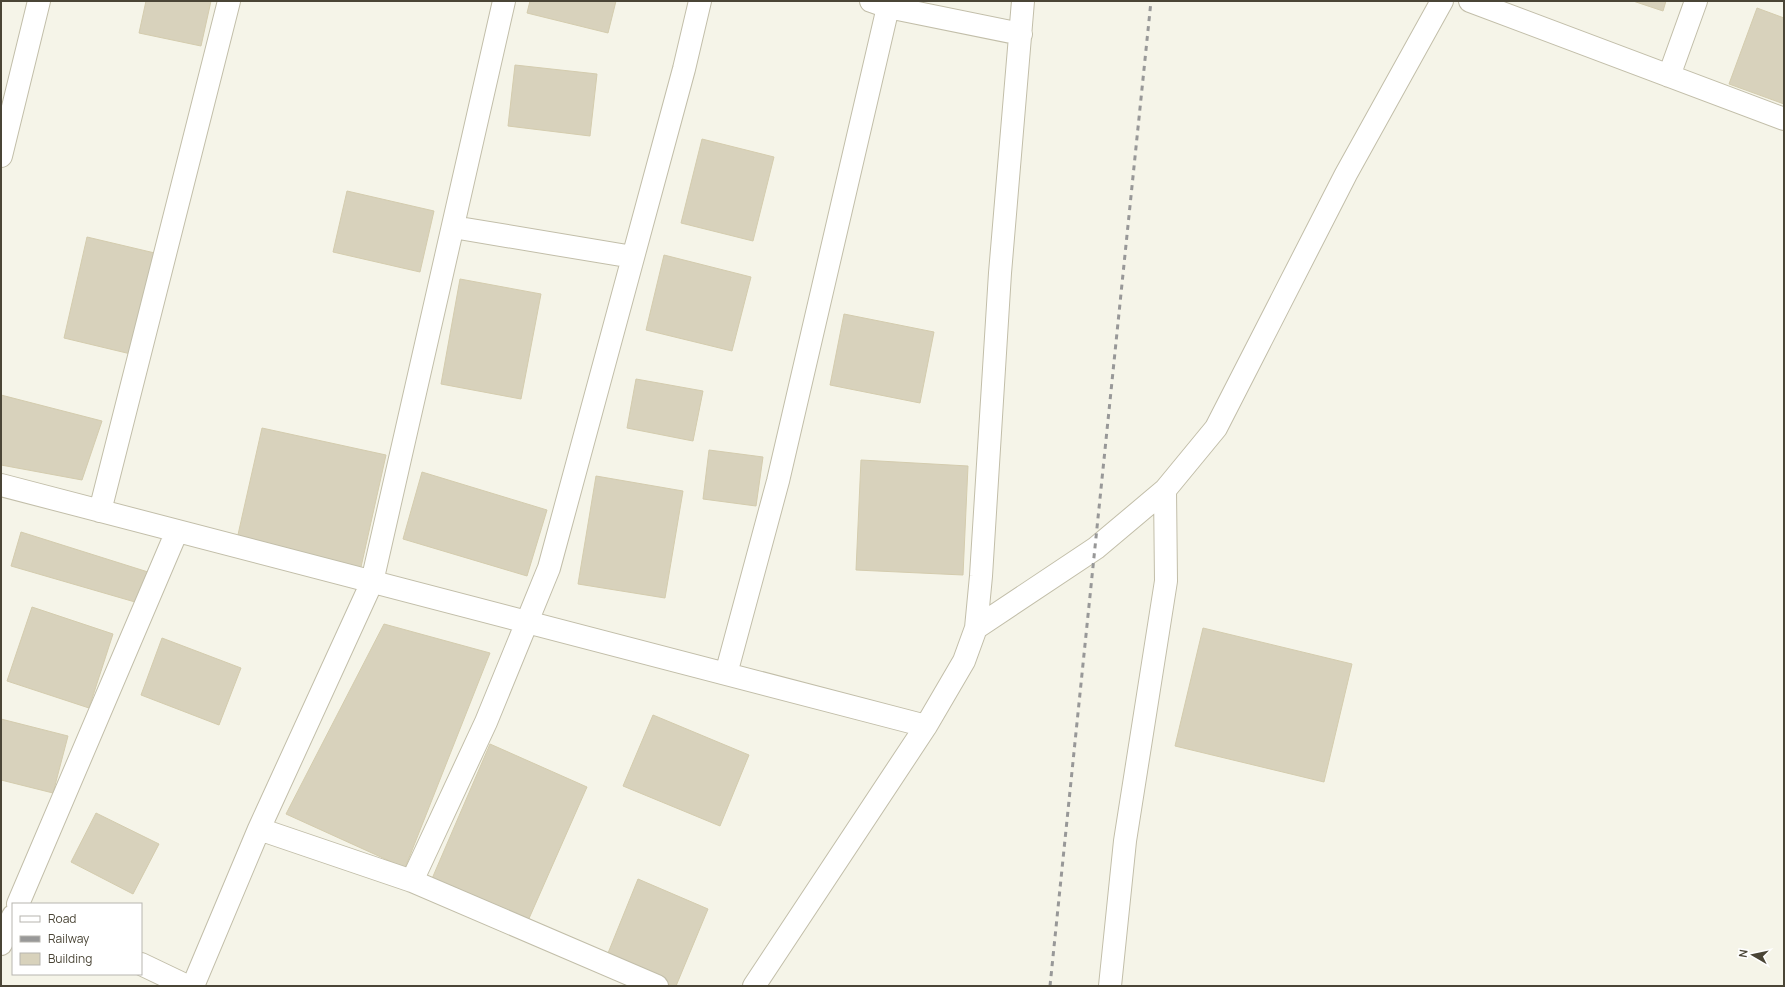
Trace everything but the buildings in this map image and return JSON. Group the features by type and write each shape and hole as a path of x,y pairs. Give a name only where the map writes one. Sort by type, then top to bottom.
{"street":[{"path":"1,156 39,1"},
{"path":"100,511 229,1"},
{"path":"193,986 259,829 372,582 504,1"},
{"path":"412,881 486,722 549,568 684,69 700,1"},
{"path":"754,986 926,726 964,661 976,628 981,576 1000,273 1023,1"},
{"path":"976,628 1096,548 1165,490 1216,428 1343,182 1442,1"},
{"path":"1470,1 1784,119"},
{"path":"1669,76 1696,1"},
{"path":"726,674 778,481 880,4 1021,34"},
{"path":"453,227 633,257"},
{"path":"1,485 926,726"},
{"path":"1110,986 1125,841 1166,581 1165,490"},
{"path":"18,903 177,531"},
{"path":"259,829 412,881 657,986"},
{"path":"1,907 12,912"},
{"path":"1,944 12,918"},
{"path":"142,964 187,986"}],"railway":[{"path":"1050,986 1151,1"}]}
